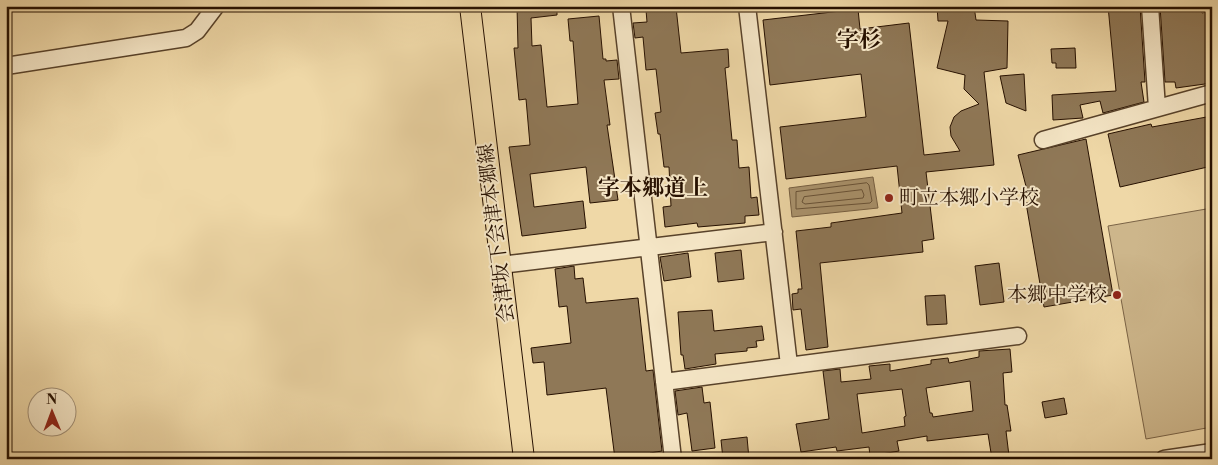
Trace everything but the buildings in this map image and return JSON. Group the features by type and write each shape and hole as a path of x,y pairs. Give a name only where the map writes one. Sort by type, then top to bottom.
{"main road":[{"name":"会津坂下会津本郷線","path":"470,6 524,459"}],"street":[{"path":"6,66 186,38 198,31 216,6"},
{"path":"621,6 673,459"},
{"path":"747,6 789,365"},
{"path":"1150,6 1157,108"},
{"path":"1043,140 1212,93"},
{"path":"501,265 774,232"},
{"path":"664,382 1018,336"},
{"path":"1164,459 1212,452"}],"shaded area":[{"path":"1212,208 1212,427 1146,439 1108,226"}],"water":[{"path":"873,177 878,208 792,217 789,188"}],"place":[{"name":"町立本郷小学校","path":"889,198"},
{"name":"本郷中学校","path":"1117,295"}],"district":[{"name":"字杉","path":"859,40"},
{"name":"字本郷道上","path":"653,188"}]}
